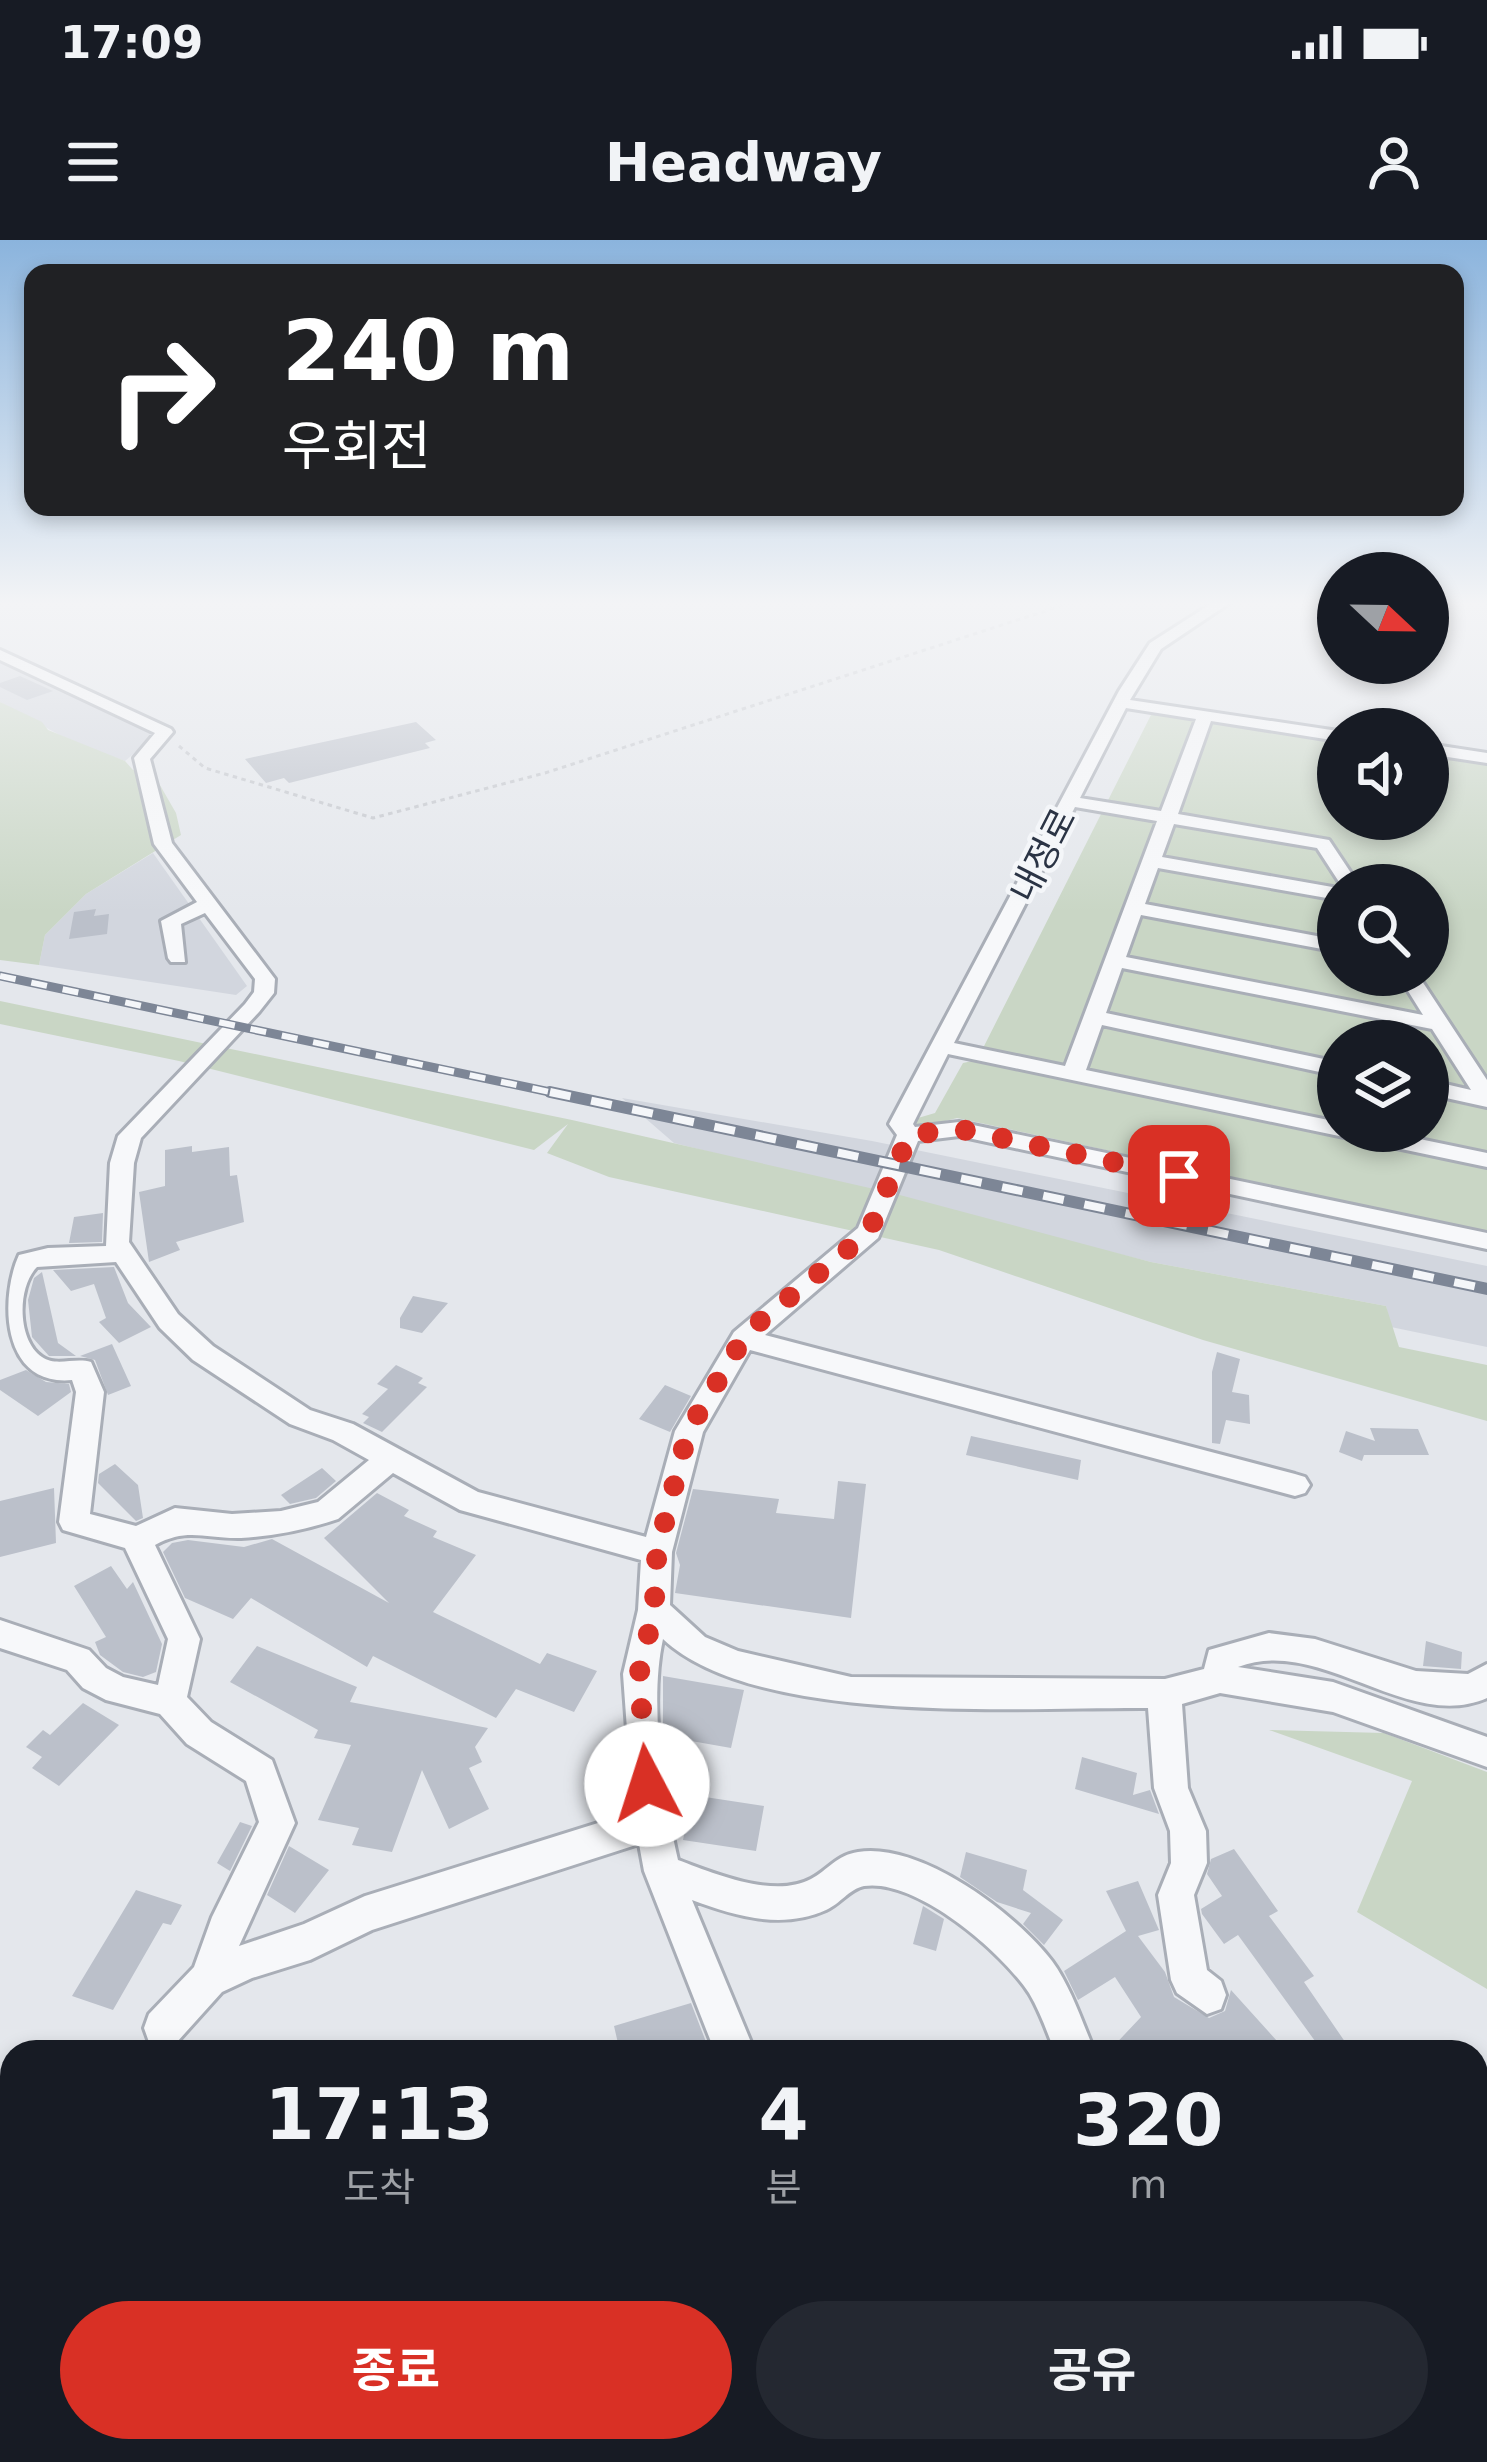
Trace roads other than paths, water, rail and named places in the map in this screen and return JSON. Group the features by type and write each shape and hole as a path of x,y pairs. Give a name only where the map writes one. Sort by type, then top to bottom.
{"street":[{"path":"104,706 157,739 142,758 163,844 261,969 264,993 130,1136 122,1163 116,1242 123,1253 170,1321 203,1353 300,1417 343,1432 470,1502 657,1552"},
{"name":"내정로","path":"743,1339 869,1232 939,1046 1121,706"},
{"path":"1139,706 1317,733"},
{"path":"1072,1074 1205,716"},
{"path":"1449,752 1487,758"},
{"path":"1070,802 1323,844 1336,864"},
{"path":"1151,861 1317,890"},
{"path":"178,958 171,921 210,904"},
{"path":"1134,908 1317,942"},
{"path":"1115,961 1418,1020"},
{"path":"1094,1017 1317,1065"},
{"path":"1449,1040 1487,1099"},
{"path":"939,1046 1317,1125"},
{"path":"1449,1092 1487,1099"},
{"path":"905,1129 959,1129 1487,1241"},
{"path":"1448,1152 1487,1160"},
{"path":"123,1253 32,1259 14,1269 3,1295 15,1342 28,1362 43,1370 81,1369 90,1392 74,1522 138,1539 175,1520 281,1523 327,1510 392,1458"},
{"path":"730,2040 662,1871 652,1823 639,1674 654,1610 657,1552 688,1431 743,1339 1295,1485"},
{"path":"138,1539 141,1562 177,1619 186,1650 169,1701"},
{"path":"654,1610 694,1647 734,1664 851,1690 1165,1694 1220,1679 1334,1697 1487,1752"},
{"path":"0,1634 78,1660 88,1677 136,1696 169,1701 200,1733 260,1771 278,1823 225,1930 209,1979 163,2028"},
{"path":"1220,1679 1220,1660 1290,1646 1431,1688 1474,1689 1487,1678"},
{"path":"1165,1694 1171,1788 1188,1831 1189,1864 1176,1895 1190,1980 1208,1995"},
{"path":"209,1979 310,1942 364,1914 652,1823"},
{"path":"662,1871 709,1890 785,1902 818,1897 850,1870 875,1869 932,1885 972,1912 1040,1976 1069,2040"}],"railway":[{"path":"0,976 564,1095"},
{"path":"550,1092 1487,1289"}]}
